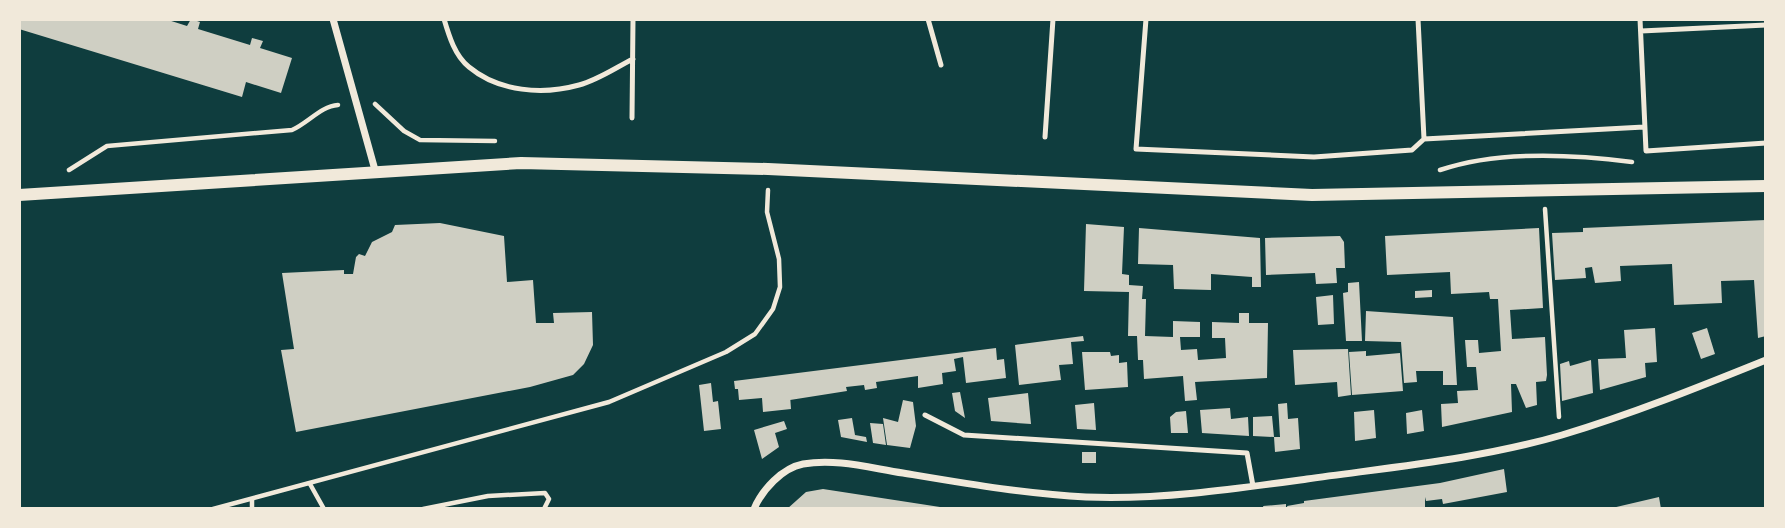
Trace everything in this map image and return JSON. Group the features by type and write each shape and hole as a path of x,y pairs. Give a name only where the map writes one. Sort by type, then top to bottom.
{"street":[{"path":"333,19 374,170"},
{"path":"19,195 374,170 522,163 768,169 1312,195 1766,186"},
{"path":"754,509 760,496 773,481 800,465 830,462 996,488 1087,497 1182,493 1253,486 1454,457 1561,435 1677,396 1766,360"}],"lane":[{"path":"444,19 457,53 468,67 520,90 542,91 581,84 633,59"},
{"path":"632,118 633,19"},
{"path":"928,19 941,65"},
{"path":"1045,137 1053,19"},
{"path":"1146,19 1136,149 1314,157 1412,150 1424,139 1644,127"},
{"path":"1418,19 1424,139"},
{"path":"1640,19 1646,151 1766,143"},
{"path":"1641,31 1766,24"},
{"path":"925,415 964,435 1247,453 1253,486"}],"path":[{"path":"378,103 390,120 420,140 504,141"},
{"path":"58,173 73,169 107,146 292,130 315,118 329,106"},
{"path":"1433,172 1466,162 1501,158 1597,157 1639,163"},
{"path":"213,509 609,402 726,352 755,334 774,309 780,287 779,259 767,212 768,169"},
{"path":"1546,229 1561,435"},
{"path":"310,484 324,509"},
{"path":"423,509 462,500 534,492 545,494 549,499 544,509"},
{"path":"252,500 252,509"}],"building":[{"path":"19,19 165,19 187,26 191,19 200,22 198,29 250,45 252,38 263,41 260,48 292,58 281,93 246,82 242,97 19,29"},
{"path":"1766,220 1766,336 1758,338 1754,280 1721,281 1722,303 1674,305 1672,264 1620,266 1621,281 1595,283 1592,267 1585,268 1586,278 1555,280 1552,233 1583,232 1583,228"},
{"path":"440,223 504,236 507,282 533,280 536,323 554,323 553,313 592,312 593,345 584,364 573,375 530,387 296,432 281,350 294,349 282,273 344,270 344,274 353,274 356,257 359,254 365,256 372,242 392,232 395,225"},
{"path":"1086,224 1124,227 1122,274 1129,275 1129,285 1143,286 1142,299 1146,299 1145,336 1173,337 1173,321 1200,322 1200,337 1180,337 1181,350 1197,349 1198,360 1226,358 1225,338 1212,338 1212,322 1239,323 1239,313 1249,313 1249,323 1268,323 1267,378 1195,382 1197,400 1185,401 1183,376 1144,379 1143,360 1138,360 1137,336 1128,336 1129,292 1084,291"},
{"path":"1139,228 1260,238 1261,287 1252,287 1252,277 1211,274 1211,290 1174,289 1173,265 1138,264"},
{"path":"1539,228 1543,308 1510,310 1512,339 1545,337 1547,375 1546,381 1536,382 1537,405 1526,408 1516,384 1511,384 1512,412 1442,427 1441,404 1458,403 1457,391 1478,390 1476,367 1467,367 1465,340 1478,340 1479,353 1501,351 1498,299 1490,299 1489,292 1451,294 1450,272 1387,275 1385,236"},
{"path":"1340,236 1344,242 1345,268 1336,268 1337,283 1316,284 1315,273 1266,275 1265,238"},
{"path":"1359,282 1362,341 1346,341 1343,293 1348,292 1348,283"},
{"path":"1432,290 1432,297 1415,298 1415,291"},
{"path":"1333,295 1334,324 1318,325 1316,297"},
{"path":"1366,311 1453,317 1457,385 1443,385 1443,371 1416,371 1417,382 1404,383 1401,342 1365,341"},
{"path":"1655,328 1657,362 1645,363 1646,377 1600,390 1598,359 1626,358 1624,330"},
{"path":"1707,328 1715,354 1701,359 1692,333"},
{"path":"1083,336 1084,341 1071,342 1073,364 1059,365 1061,380 1019,385 1015,345"},
{"path":"996,348 997,360 1004,359 1006,378 966,383 963,357 954,359 956,371 942,373 943,384 918,388 918,376 876,382 877,388 865,390 864,385 846,387 847,391 790,400 791,409 763,412 762,398 739,400 734,381"},
{"path":"1348,349 1351,395 1338,397 1337,382 1295,385 1293,350"},
{"path":"1366,351 1366,356 1400,353 1403,391 1352,395 1349,352"},
{"path":"1082,352 1110,352 1111,356 1119,355 1119,363 1127,362 1128,387 1085,390"},
{"path":"1591,360 1593,393 1562,401 1560,364 1569,361 1570,366"},
{"path":"711,383 713,402 718,401 721,429 704,431 699,385"},
{"path":"960,392 965,418 955,411 952,393"},
{"path":"1028,393 1031,424 991,421 988,398"},
{"path":"903,400 913,402 916,426 910,448 887,445 883,418 898,422"},
{"path":"1094,403 1096,430 1077,429 1075,405"},
{"path":"1287,403 1288,419 1298,418 1300,449 1275,452 1274,437 1280,437 1278,404"},
{"path":"1230,408 1231,419 1248,417 1249,436 1202,433 1200,410"},
{"path":"1374,410 1376,438 1355,441 1354,412"},
{"path":"1422,410 1424,431 1407,434 1406,413"},
{"path":"1186,411 1188,433 1171,433 1170,417 1176,412"},
{"path":"1272,416 1274,437 1253,436 1253,417"},
{"path":"852,418 855,435 866,437 867,442 841,437 838,420"},
{"path":"784,421 787,429 775,433 779,447 762,459 754,430"},
{"path":"870,423 883,424 886,445 873,443"},
{"path":"1082,452 1096,452 1096,463 1082,463"},
{"path":"1504,469 1507,492 1443,504 1442,499 1426,501 1425,497 1425,509 1288,509 1287,506 1304,501 1440,483"},
{"path":"823,489 940,509 787,509 806,492"},
{"path":"1659,497 1661,509 1612,509 1612,508"},
{"path":"1286,504 1286,509 1264,509 1263,506"}]}
